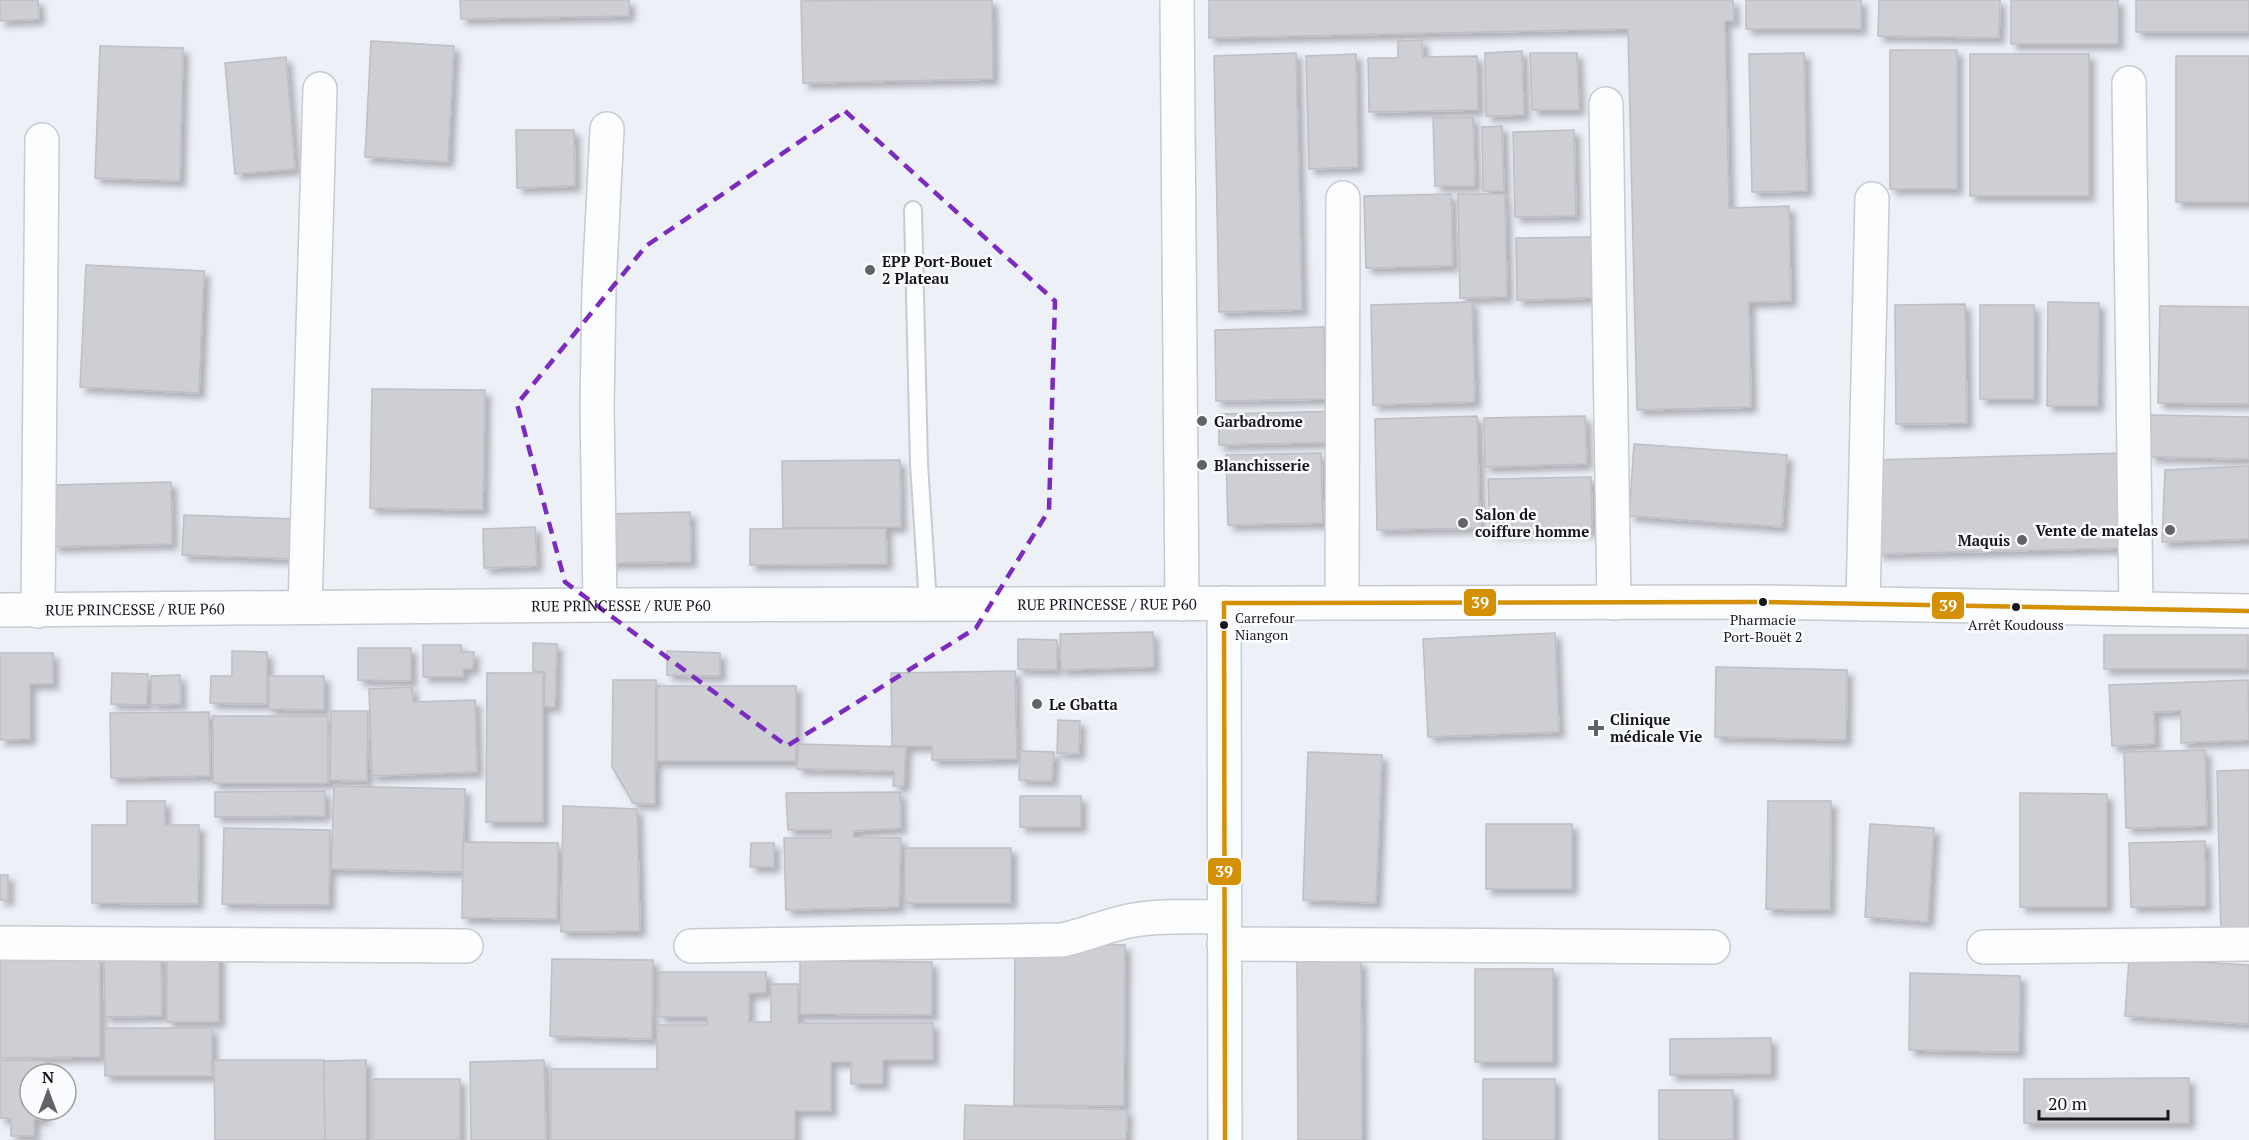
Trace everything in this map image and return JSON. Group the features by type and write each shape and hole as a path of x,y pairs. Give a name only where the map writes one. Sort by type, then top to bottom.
{"street":[{"path":"1177,0 1182,604"},
{"path":"2129,83 2136,609"},
{"path":"305,607 320,89"},
{"path":"1606,104 1614,603"},
{"path":"600,605 597,408 599,288 608,129"},
{"path":"38,610 42,140"},
{"path":"1342,603 1343,198"},
{"path":"1863,604 1872,199"},
{"path":"1224,603 1225,1140"},
{"name":"RUE PRINCESSE / RUE P60","path":"0,610 600,605 1614,603 1863,604 2249,611"},
{"path":"691,946 1062,940 1084,936 1105,927 1136,919 1224,930 1713,947"},
{"path":"0,943 466,946"},
{"path":"1984,947 2249,944"}],"lane":[{"path":"913,210 919,464 928,604"}],"highlighted area":[{"path":"845,111 1055,301 1049,510 976,628 787,746 565,582 517,404 646,246"}],"building":[{"path":"0,0 38,0 39,19 0,21"},
{"path":"460,0 629,0 629,16 461,19"},
{"path":"992,0 993,79 803,83 801,1"},
{"path":"1209,0 1733,0 1734,21 1725,21 1729,208 1789,206 1791,301 1749,302 1751,407 1637,410 1628,29 1209,38"},
{"path":"1746,0 1861,0 1861,29 1746,29"},
{"path":"1879,0 2000,0 1999,38 1878,36"},
{"path":"2011,0 2118,0 2118,44 2011,44"},
{"path":"2136,0 2249,0 2249,32 2136,32"},
{"path":"1422,40 1423,57 1477,56 1478,110 1369,112 1368,58 1398,58 1398,41"},
{"path":"371,41 454,46 448,162 365,157"},
{"path":"100,46 183,48 180,181 95,178"},
{"path":"1890,50 1957,50 1957,189 1890,189"},
{"path":"1522,51 1524,115 1486,116 1485,53"},
{"path":"1296,53 1302,310 1219,312 1214,56"},
{"path":"1530,53 1577,53 1579,110 1532,110"},
{"path":"1804,53 1807,191 1752,192 1749,54"},
{"path":"1356,54 1358,167 1309,169 1306,56"},
{"path":"1970,54 2089,54 2089,196 1970,196"},
{"path":"2176,56 2249,56 2249,202 2176,202"},
{"path":"286,57 295,169 235,174 225,63"},
{"path":"1473,117 1475,186 1435,186 1433,118"},
{"path":"1502,126 1504,191 1483,191 1482,127"},
{"path":"516,130 574,130 575,186 517,188"},
{"path":"1574,130 1576,216 1515,217 1513,132"},
{"path":"1451,194 1453,266 1366,268 1364,196"},
{"path":"1458,194 1505,194 1507,297 1460,298"},
{"path":"1595,237 1597,298 1517,300 1516,238"},
{"path":"86,265 204,271 199,393 80,387"},
{"path":"1472,302 1475,402 1373,405 1371,305"},
{"path":"2048,302 2099,303 2098,406 2047,406"},
{"path":"1965,304 1967,423 1896,424 1895,305"},
{"path":"1980,305 2034,305 2034,399 1980,399"},
{"path":"2160,306 2249,307 2249,404 2158,403"},
{"path":"1324,327 1326,399 1216,401 1215,330"},
{"path":"372,389 485,390 483,510 370,508"},
{"path":"1341,411 1342,442 1219,445 1219,414"},
{"path":"2151,415 2249,417 2249,459 2150,457"},
{"path":"1477,416 1480,528 1377,530 1375,419"},
{"path":"1585,416 1587,464 1485,467 1484,418"},
{"path":"1634,444 1787,455 1782,527 1629,516"},
{"path":"1321,453 1323,523 1228,525 1226,455"},
{"path":"2123,453 2125,548 1878,554 1875,460"},
{"path":"900,460 901,527 783,528 782,461"},
{"path":"2249,466 2249,539 2162,542 2165,470"},
{"path":"1591,477 1592,531 1490,533 1488,479"},
{"path":"171,482 172,544 53,547 53,485"},
{"path":"690,512 691,562 607,563 607,514"},
{"path":"184,515 294,519 292,559 182,555"},
{"path":"535,527 537,566 484,568 483,529"},
{"path":"886,528 887,564 750,565 750,529"},
{"path":"1153,632 1154,667 1061,670 1060,634"},
{"path":"1555,633 1559,732 1428,737 1423,639"},
{"path":"2104,635 2248,635 2248,669 2104,669"},
{"path":"1018,639 1057,640 1057,670 1018,669"},
{"path":"533,643 557,644 555,707 544,706 545,672 533,671"},
{"path":"423,645 461,645 461,652 474,652 473,669 463,669 463,677 423,677"},
{"path":"358,648 411,648 411,681 358,680"},
{"path":"232,651 267,652 267,704 210,703 211,676 232,676"},
{"path":"667,651 720,653 720,676 667,675"},
{"path":"0,653 53,653 53,684 30,684 30,739 0,740"},
{"path":"1716,667 1847,670 1846,740 1715,737"},
{"path":"1015,671 1017,759 932,760 932,746 892,746 891,673"},
{"path":"112,673 148,674 147,705 111,704"},
{"path":"487,673 543,673 543,822 486,822"},
{"path":"180,675 181,704 151,705 151,676"},
{"path":"269,676 324,676 324,710 269,709"},
{"path":"613,680 656,680 655,804 633,803 612,767"},
{"path":"2248,680 2249,740 2181,743 2181,711 2154,712 2155,744 2112,746 2109,685"},
{"path":"657,686 796,686 796,761 657,761"},
{"path":"412,687 413,702 475,700 477,772 372,776 369,689"},
{"path":"331,711 368,711 367,781 330,780"},
{"path":"209,712 210,776 111,778 110,713"},
{"path":"213,716 328,716 328,783 213,783"},
{"path":"1058,720 1080,721 1079,754 1057,753"},
{"path":"798,744 906,747 904,786 893,786 894,771 797,769"},
{"path":"2205,750 2207,826 2126,828 2124,752"},
{"path":"1020,751 1054,752 1052,781 1019,780"},
{"path":"1308,752 1382,755 1376,903 1303,900"},
{"path":"2249,770 2249,937 2221,937 2217,771"},
{"path":"334,786 465,789 463,872 331,869"},
{"path":"325,791 325,816 215,817 215,792"},
{"path":"900,792 901,828 854,831 854,837 901,838 899,907 786,910 784,838 831,838 831,830 788,830 786,793"},
{"path":"2020,793 2107,794 2107,907 2020,907"},
{"path":"1020,796 1081,796 1081,827 1020,827"},
{"path":"127,801 165,801 165,825 199,825 198,904 92,903 92,825 127,825"},
{"path":"1768,801 1831,801 1830,910 1766,909"},
{"path":"563,806 637,809 640,931 561,932"},
{"path":"1486,824 1572,824 1572,889 1486,889"},
{"path":"1870,824 1934,828 1928,922 1865,917"},
{"path":"224,828 330,830 329,905 222,904"},
{"path":"2205,841 2206,906 2131,907 2129,843"},
{"path":"463,842 558,843 557,919 462,918"},
{"path":"751,843 774,843 774,867 750,867"},
{"path":"905,848 1011,848 1011,903 905,903"},
{"path":"0,875 8,875 8,900 0,900"},
{"path":"1047,944 1125,945 1124,1106 1014,1105 1015,953"},
{"path":"167,952 219,952 219,1022 167,1022"},
{"path":"161,953 162,1016 105,1017 104,954"},
{"path":"100,954 100,1057 0,1058 0,955"},
{"path":"2129,958 2249,965 2249,1024 2125,1016"},
{"path":"552,959 653,960 652,1039 550,1036"},
{"path":"800,961 932,962 932,1015 800,1014"},
{"path":"1297,961 1361,961 1362,1140 1298,1140"},
{"path":"1475,969 1553,969 1553,1062 1475,1062"},
{"path":"659,972 766,972 766,993 749,993 749,1022 771,1022 771,984 798,984 798,1023 933,1023 933,1060 883,1060 883,1084 851,1084 851,1062 831,1062 831,1111 795,1111 795,1140 551,1140 551,1069 657,1069 657,1025 707,1025 707,1017 659,1017"},
{"path":"1910,973 2020,976 2019,1052 1909,1050"},
{"path":"105,1028 212,1028 212,1076 105,1076"},
{"path":"1771,1038 1771,1074 1670,1075 1670,1039"},
{"path":"0,1060 45,1061 18,1062 18,1122 34,1122 34,1136 11,1136 11,1119 0,1118"},
{"path":"214,1060 324,1060 325,1140 215,1140"},
{"path":"366,1060 366,1140 325,1140 324,1061"},
{"path":"544,1060 546,1140 471,1140 470,1062"},
{"path":"2189,1078 2189,1123 2024,1123 2024,1079"},
{"path":"373,1079 460,1079 460,1140 373,1140"},
{"path":"1483,1079 1555,1079 1555,1140 1483,1140"},
{"path":"1659,1090 1733,1090 1733,1140 1659,1140"},
{"path":"965,1105 1127,1110 1126,1140 964,1140"}],"transit line":[{"name":"39","path":"1224,603 1760,602 2249,611"},
{"name":"39","path":"1224,603 1225,1140"}],"place":[{"name":"EPP Port-Bouet 2 Plateau","path":"870,270"},
{"name":"Garbadrome","path":"1202,421"},
{"name":"Blanchisserie","path":"1202,465"},
{"name":"Salon de coiffure homme","path":"1463,523"},
{"name":"Vente de matelas","path":"2170,530"},
{"name":"Maquis","path":"2022,540"},
{"name":"Pharmacie Port-Bouët 2","path":"1763,602"},
{"name":"Arrêt Koudouss","path":"2016,607"},
{"name":"Carrefour Niangon","path":"1224,625"},
{"name":"Le Gbatta","path":"1037,704"},
{"name":"Clinique médicale Vie","path":"1596,728"}]}
